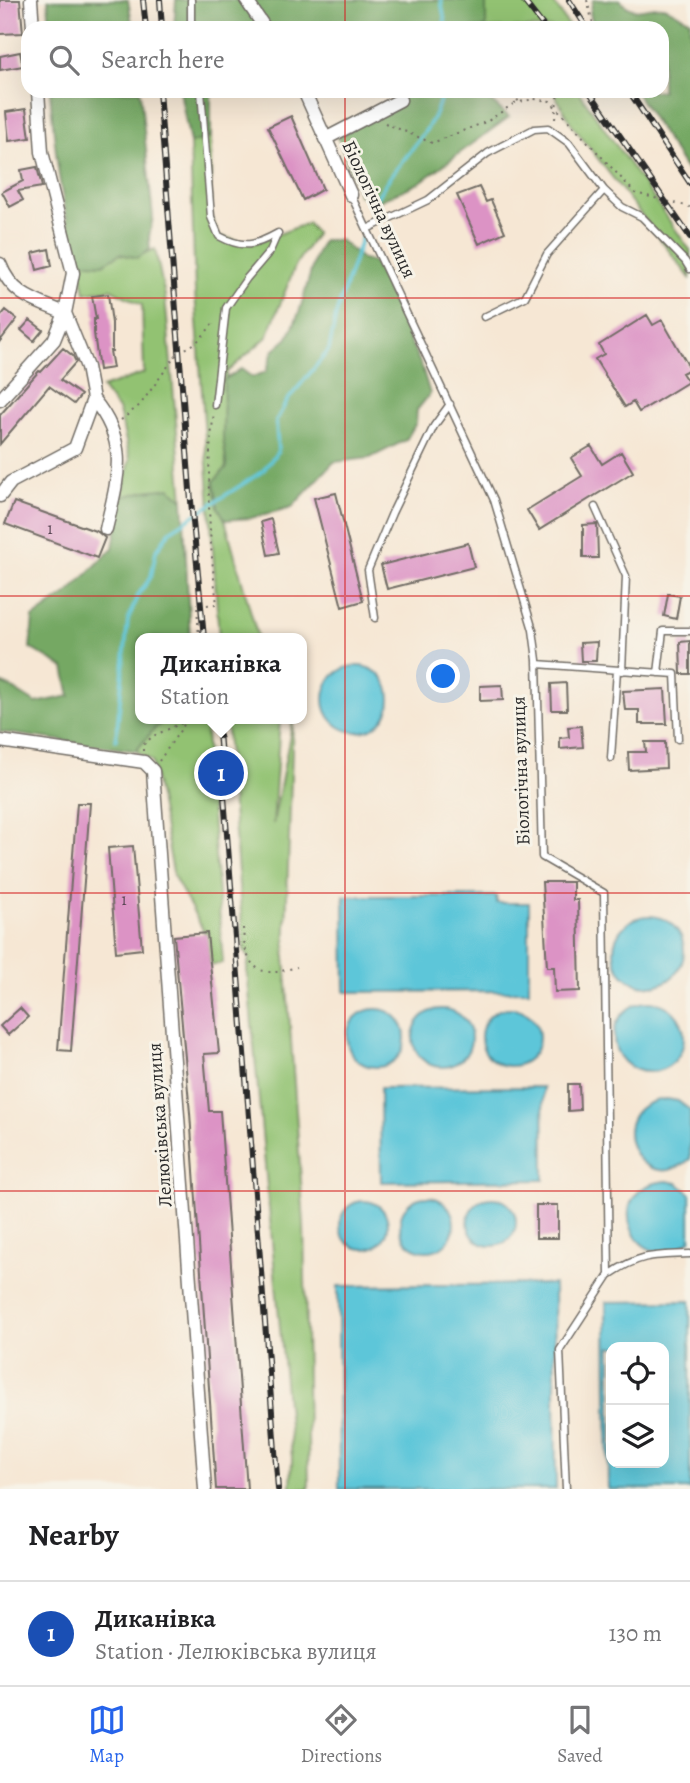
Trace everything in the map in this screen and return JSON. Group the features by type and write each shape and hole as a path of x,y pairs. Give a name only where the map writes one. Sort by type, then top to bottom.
{"street":[{"path":"31,0 32,21"},
{"path":"246,0 260,21"},
{"path":"0,400 54,340 65,313 73,273 42,152 38,98"},
{"name":"Біологічна вулиця","path":"307,98 351,195"},
{"path":"325,139 400,100"},
{"path":"0,264 3,278 24,296 65,313 87,367 93,399 107,415 114,432 119,475 106,529"},
{"path":"0,496 11,482 75,448 93,399"},
{"path":"0,741 149,766"},
{"name":"Лелюківська вулиця","path":"149,766 205,1489"}],"lane":[{"path":"191,0 191,21"},
{"path":"202,98 211,217 219,236 237,246 262,243 278,233 270,251 226,308 215,405"},
{"path":"367,229 428,200 488,153 534,129 548,128 569,143 604,190 622,207 642,217 690,269"},
{"path":"484,317 525,297 547,254 604,190"},
{"name":"Біологічна вулиця","path":"351,195 494,500 533,630 537,664 542,857 604,893 609,1275"},
{"path":"374,618 368,570 434,426 450,404"},
{"path":"595,508 626,576 611,758"},
{"path":"657,673 663,631 690,631"},
{"path":"537,664 675,674 678,739"},
{"path":"566,1489 560,1350 609,1275 648,1255 690,1254"}],"path":[{"path":"587,0 592,21"},
{"path":"369,116 432,143 488,121 521,98"},
{"path":"548,128 555,121 557,98"},
{"path":"514,103 534,99 550,102 635,193 690,207"},
{"path":"117,423 140,405 179,351 200,340 226,308"},
{"path":"199,633 197,606 217,604 212,571 209,495 215,405"},
{"path":"149,766 142,745 153,736 180,724"},
{"path":"149,766 182,724"},
{"path":"243,928 244,950 253,965 268,972 297,967"}],"green space":[{"path":"48,0 128,0 132,21 50,21"},
{"path":"176,0 486,0 486,21 174,21"},
{"path":"430,0 552,0 566,21 430,21"},
{"path":"593,0 620,0 631,9 664,7 690,20 690,176 640,98 669,98 669,21 592,21 590,13"},
{"path":"51,98 141,98 153,217 149,237 150,249 138,258 120,254 103,264 79,262 63,199"},
{"path":"181,98 211,98 211,137 190,143"},
{"path":"399,98 487,98 509,117 419,183 377,202 359,195 338,138"},
{"path":"557,98 583,98 690,250 690,278 572,125"},
{"path":"211,137 211,217 219,236 252,244 308,223 316,234 296,264 267,337 227,372 225,520 257,633 219,633 195,292 190,143"},
{"path":"323,240 340,240 362,259 374,262 422,367 430,394 417,410 416,423 406,440 370,458 334,462 292,507 251,518 225,520 218,507 214,481 227,467 223,438 224,380 241,369 252,377 266,372 273,351 288,338 299,313 315,257"},
{"path":"155,249 165,296 183,500 122,497 130,459 119,411 102,388 144,373 142,305 111,289 85,293 79,262 103,264 120,254 135,257"},
{"path":"170,488 183,500 190,633 135,633 135,724 160,724 136,751 0,732 0,683 36,703 70,696 64,668 30,648 33,618 68,593 113,548 122,497"},
{"path":"149,724 205,724 223,963 210,965 205,933 174,877 152,761 136,751"},
{"path":"226,724 280,724 273,824 293,724 285,957 304,1223 309,1489 291,1489 292,1458 247,970 249,958 244,950"}],"water":[{"path":"357,666 370,669 380,676 387,686 390,699 387,712 380,722 370,729 357,732 344,729 334,722 327,712 324,699 327,686 334,676 344,669"},
{"path":"344,896 496,896 497,903 529,903 529,991 345,992"},
{"path":"656,916 669,922 678,931 682,937 682,965 674,976 663,984 642,986 624,976 616,965 614,944 624,926 635,918"},
{"path":"656,1002 669,1008 678,1017 682,1023 682,1051 674,1062 663,1070 642,1072 624,1062 616,1051 614,1030 624,1012 635,1004"},
{"path":"504,1008 516,1008 531,1016 539,1031 539,1043 531,1058 516,1066 504,1066 489,1058 481,1043 481,1031 489,1016"},
{"path":"370,1009 382,1009 397,1017 405,1032 405,1044 397,1059 382,1067 370,1067 355,1059 347,1044 347,1032 355,1017"},
{"path":"436,1009 448,1009 463,1017 471,1032 471,1044 463,1059 448,1067 436,1067 421,1059 413,1044 413,1032 421,1017"},
{"path":"543,1087 544,1180 381,1182 380,1088"},
{"path":"667,1099 678,1101 690,1110 690,1159 671,1169 655,1169 641,1161 632,1148 629,1132 633,1117 645,1105"},
{"path":"667,1181 677,1183 690,1193 690,1240 671,1251 654,1251 641,1243 632,1230 629,1214 633,1199 645,1187"},
{"path":"427,1197 446,1205 454,1224 446,1243 427,1251 408,1243 400,1224 408,1205"},
{"path":"492,1198 501,1199 509,1205 515,1213 515,1231 509,1239 501,1245 492,1246 483,1245 475,1239 469,1231 468,1222 469,1213 475,1205 483,1199"},
{"path":"364,1201 373,1202 381,1208 387,1216 387,1234 381,1242 373,1248 364,1249 355,1248 347,1242 341,1234 340,1225 341,1216 347,1208 355,1202"},
{"path":"554,1284 556,1489 339,1489 338,1286"},
{"path":"690,1301 690,1489 608,1489 608,1468 669,1468 669,1342 606,1342 606,1302"}],"building":[{"path":"0,0 20,0 21,33 0,34"},
{"path":"20,52 21,66 0,70 0,56"},
{"path":"26,109 30,138 9,141 6,112"},
{"path":"291,116 323,189 303,200 268,127"},
{"path":"37,167 42,187 18,191 23,200 10,207 2,192 23,181 21,170"},
{"path":"479,187 486,202 491,200 505,232 479,244 457,195"},
{"path":"49,249 52,266 37,270 33,253"},
{"path":"108,294 113,368 99,370 92,296"},
{"path":"6,310 17,319 0,341 0,317"},
{"path":"647,315 653,325 662,320 690,369 682,373 688,382 639,412 633,402 625,407 595,359 604,354 599,345"},
{"path":"30,320 43,330 34,341 21,330"},
{"path":"63,348 76,362 60,380 81,395 74,404 49,386 0,444 0,415"},
{"path":"591,446 602,464 621,452 633,472 539,530 527,510 582,476 571,458"},
{"path":"336,493 363,601 342,607 314,498"},
{"path":"14,502 98,532 105,538 97,558 5,524"},
{"path":"271,519 279,553 268,555 261,522"},
{"path":"597,524 598,558 583,558 583,525"},
{"path":"468,543 474,567 387,589 381,565"},
{"path":"668,594 680,596 676,619 664,616"},
{"path":"690,641 690,674 681,674 680,642"},
{"path":"597,642 596,661 581,661 580,643"},
{"path":"566,683 567,710 552,710 551,684"},
{"path":"502,685 503,700 480,701 480,686"},
{"path":"665,689 667,724 639,724 639,710 625,710 623,691"},
{"path":"581,726 583,747 560,749 560,738 569,737 568,727"},
{"path":"645,742 665,742 666,768 629,770 628,752 646,752"},
{"path":"77,803 90,803 71,1051 58,1050"},
{"path":"133,846 142,949 116,952 108,848"},
{"path":"542,882 573,882 573,900 578,900 580,991 555,992 554,967 547,967"},
{"path":"207,933 219,1053 204,1054 209,1111 220,1111 247,1489 216,1489 190,1113 174,936"},
{"path":"20,1008 28,1017 8,1035 0,1026"},
{"path":"568,1084 579,1084 580,1110 568,1111"},
{"path":"536,1205 558,1205 558,1238 536,1238"}],"waterway":[{"path":"441,0 445,21"},
{"path":"371,210 388,180 421,138 438,108 440,98"},
{"path":"116,740 128,620 138,595 151,577 156,551 170,531 263,471 278,451 276,421 287,401 329,350 337,311 362,237"}],"railway":[{"path":"143,0 145,21"},
{"path":"160,0 162,21"},
{"path":"523,0 540,21"},
{"path":"569,0 582,21"},
{"path":"160,98 204,633"},
{"path":"594,98 690,237"},
{"path":"634,98 690,183"},
{"path":"218,724 278,1489"}],"place":[{"name":"Диканівка","path":"221,773"}]}
